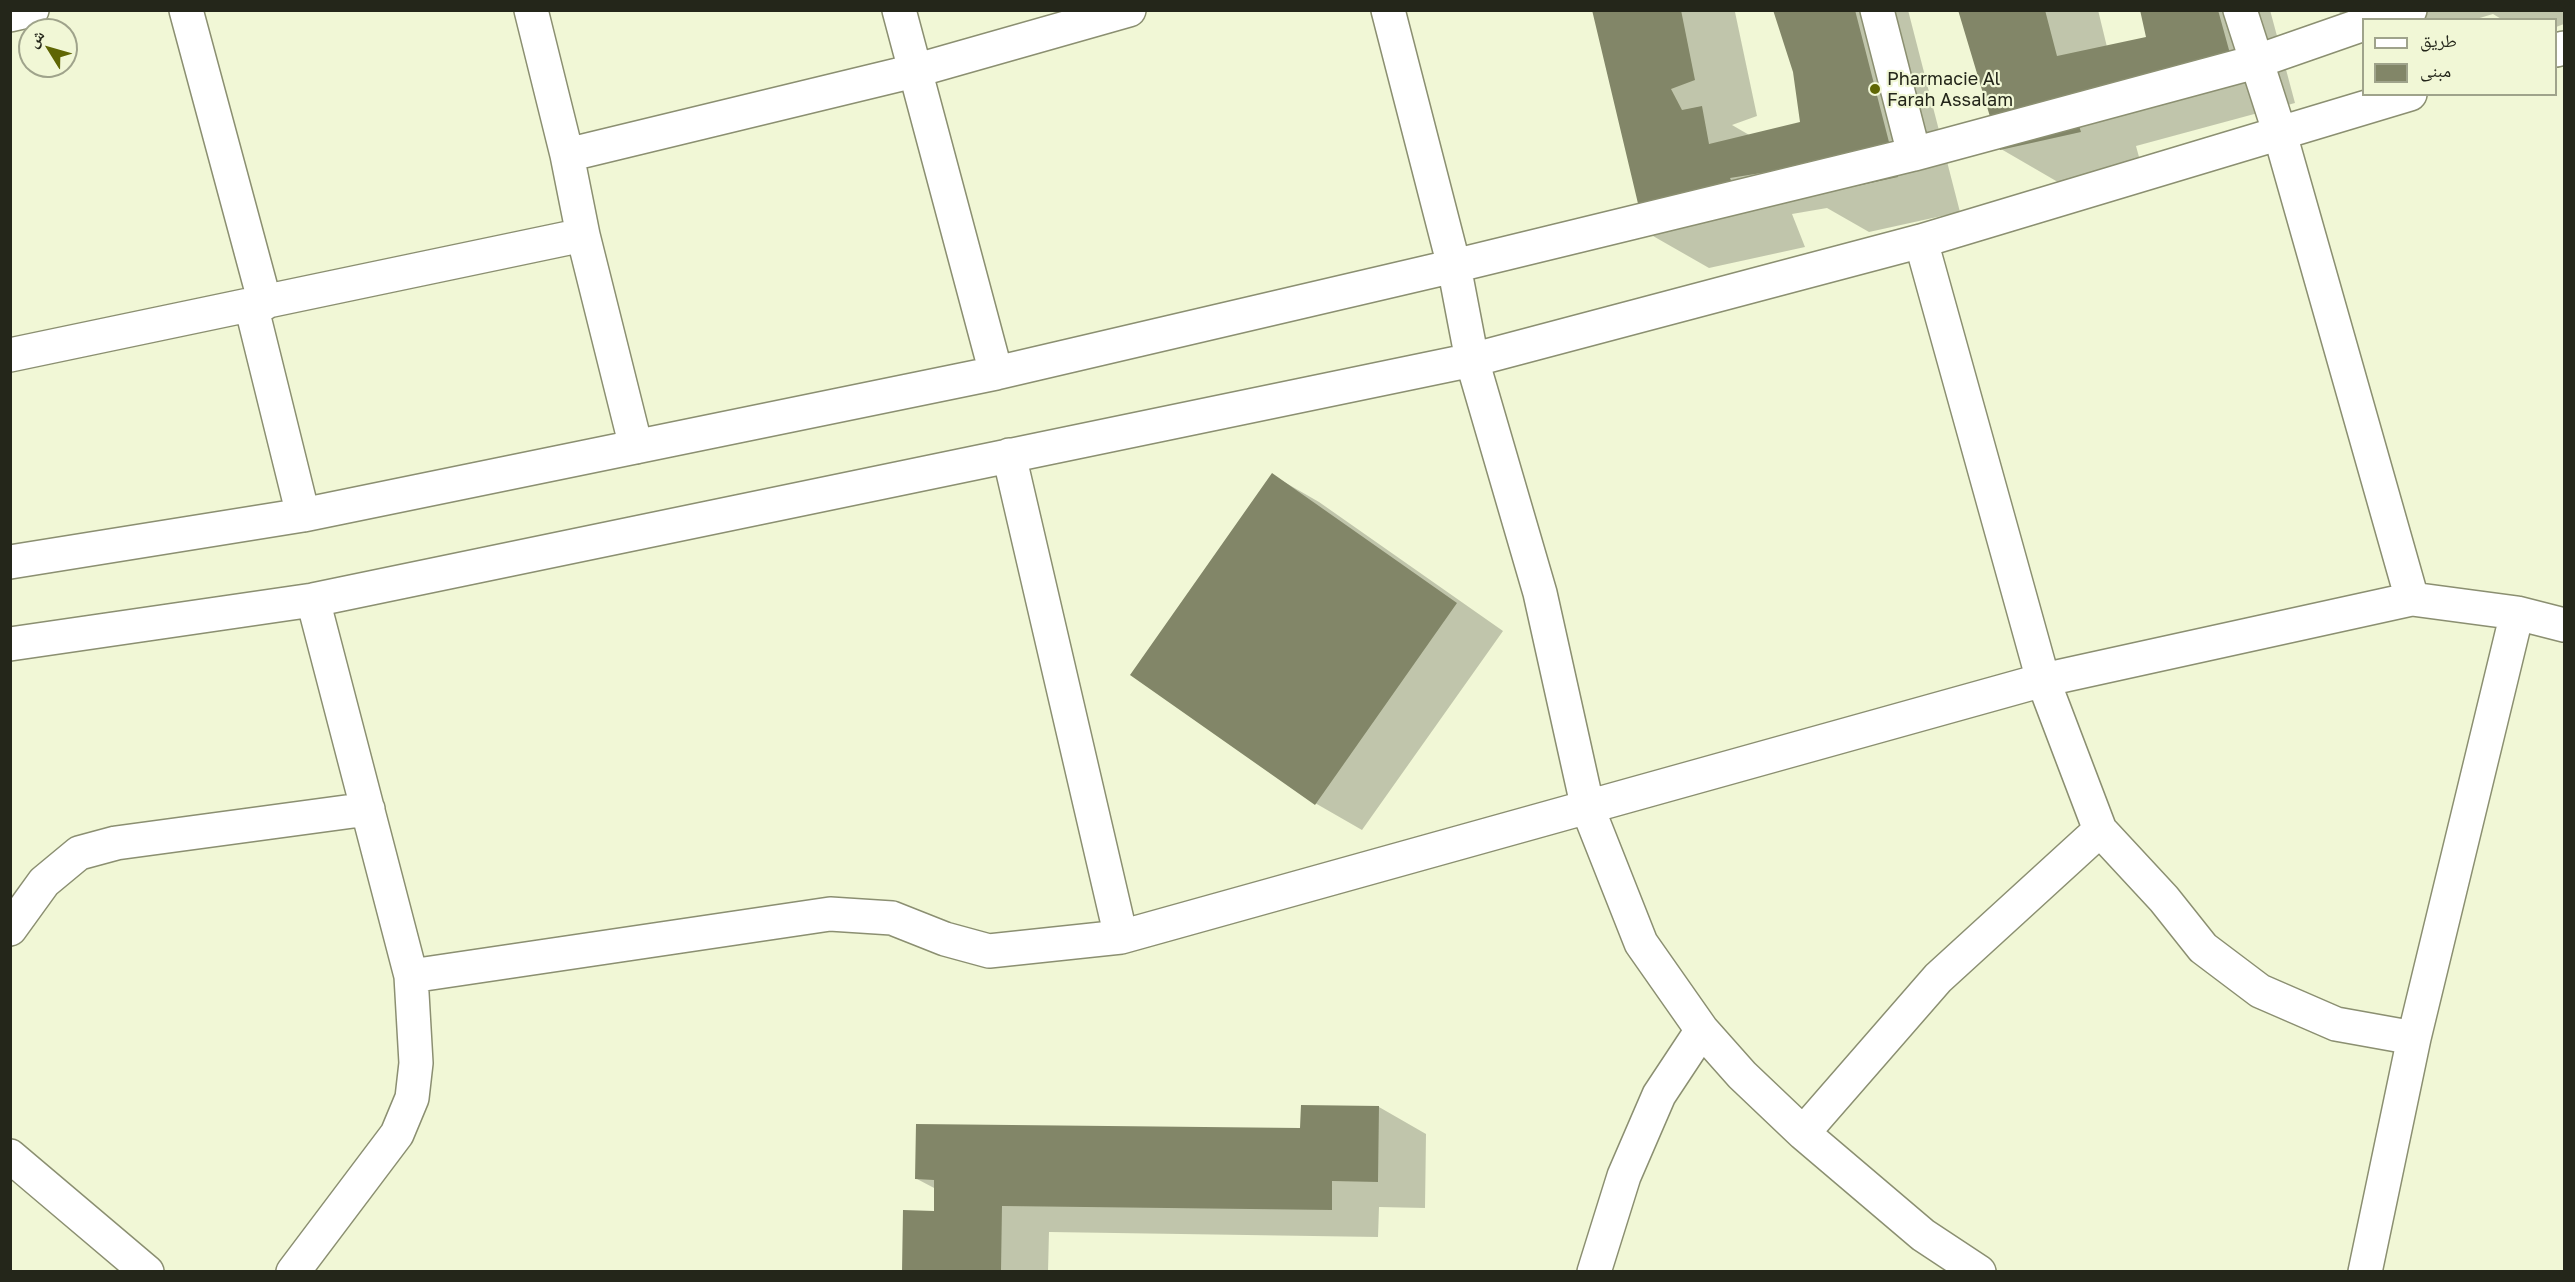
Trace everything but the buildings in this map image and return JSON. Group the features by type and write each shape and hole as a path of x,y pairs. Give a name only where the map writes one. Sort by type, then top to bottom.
{"street":[{"path":"10,15 32,10"},
{"path":"186,10 258,304 303,515"},
{"path":"531,10 567,155 583,235 636,447"},
{"path":"899,10 996,373"},
{"path":"567,155 914,71 1129,10"},
{"path":"1388,10 1454,266 1472,360 1540,593 1588,809 1641,942 1702,1030 1742,1075 1803,1133 1923,1235 1979,1272"},
{"path":"1877,10 1914,154"},
{"path":"2240,10 2280,134 2412,599"},
{"path":"2385,18 2410,10"},
{"path":"10,562 303,515 996,373 1454,266 1914,154 2255,62 2362,25"},
{"path":"10,644 313,600 1472,360 1921,241 2404,96"},
{"path":"10,355 583,235"},
{"path":"1921,241 2043,680 2100,830 2203,948 2260,991 2336,1024 2414,1038"},
{"path":"1009,455 1121,937"},
{"path":"411,976 830,914 892,918 945,939 990,951 1121,937 1588,809 2043,680 2412,599 2517,613 2565,625"},
{"path":"293,1272 397,1134 412,1098 416,1063 411,976 313,600"},
{"path":"2365,1272 2414,1038 2517,613"},
{"path":"10,929 44,882 79,852 116,843 368,809"},
{"path":"1803,1133 1938,978 2100,830"},
{"path":"1594,1272 1624,1176 1641,1135 1659,1095 1702,1030"},
{"path":"10,1156 147,1272"}],"place":[{"name":"Pharmacie Al Farah Assalam","path":"1875,89"}]}
